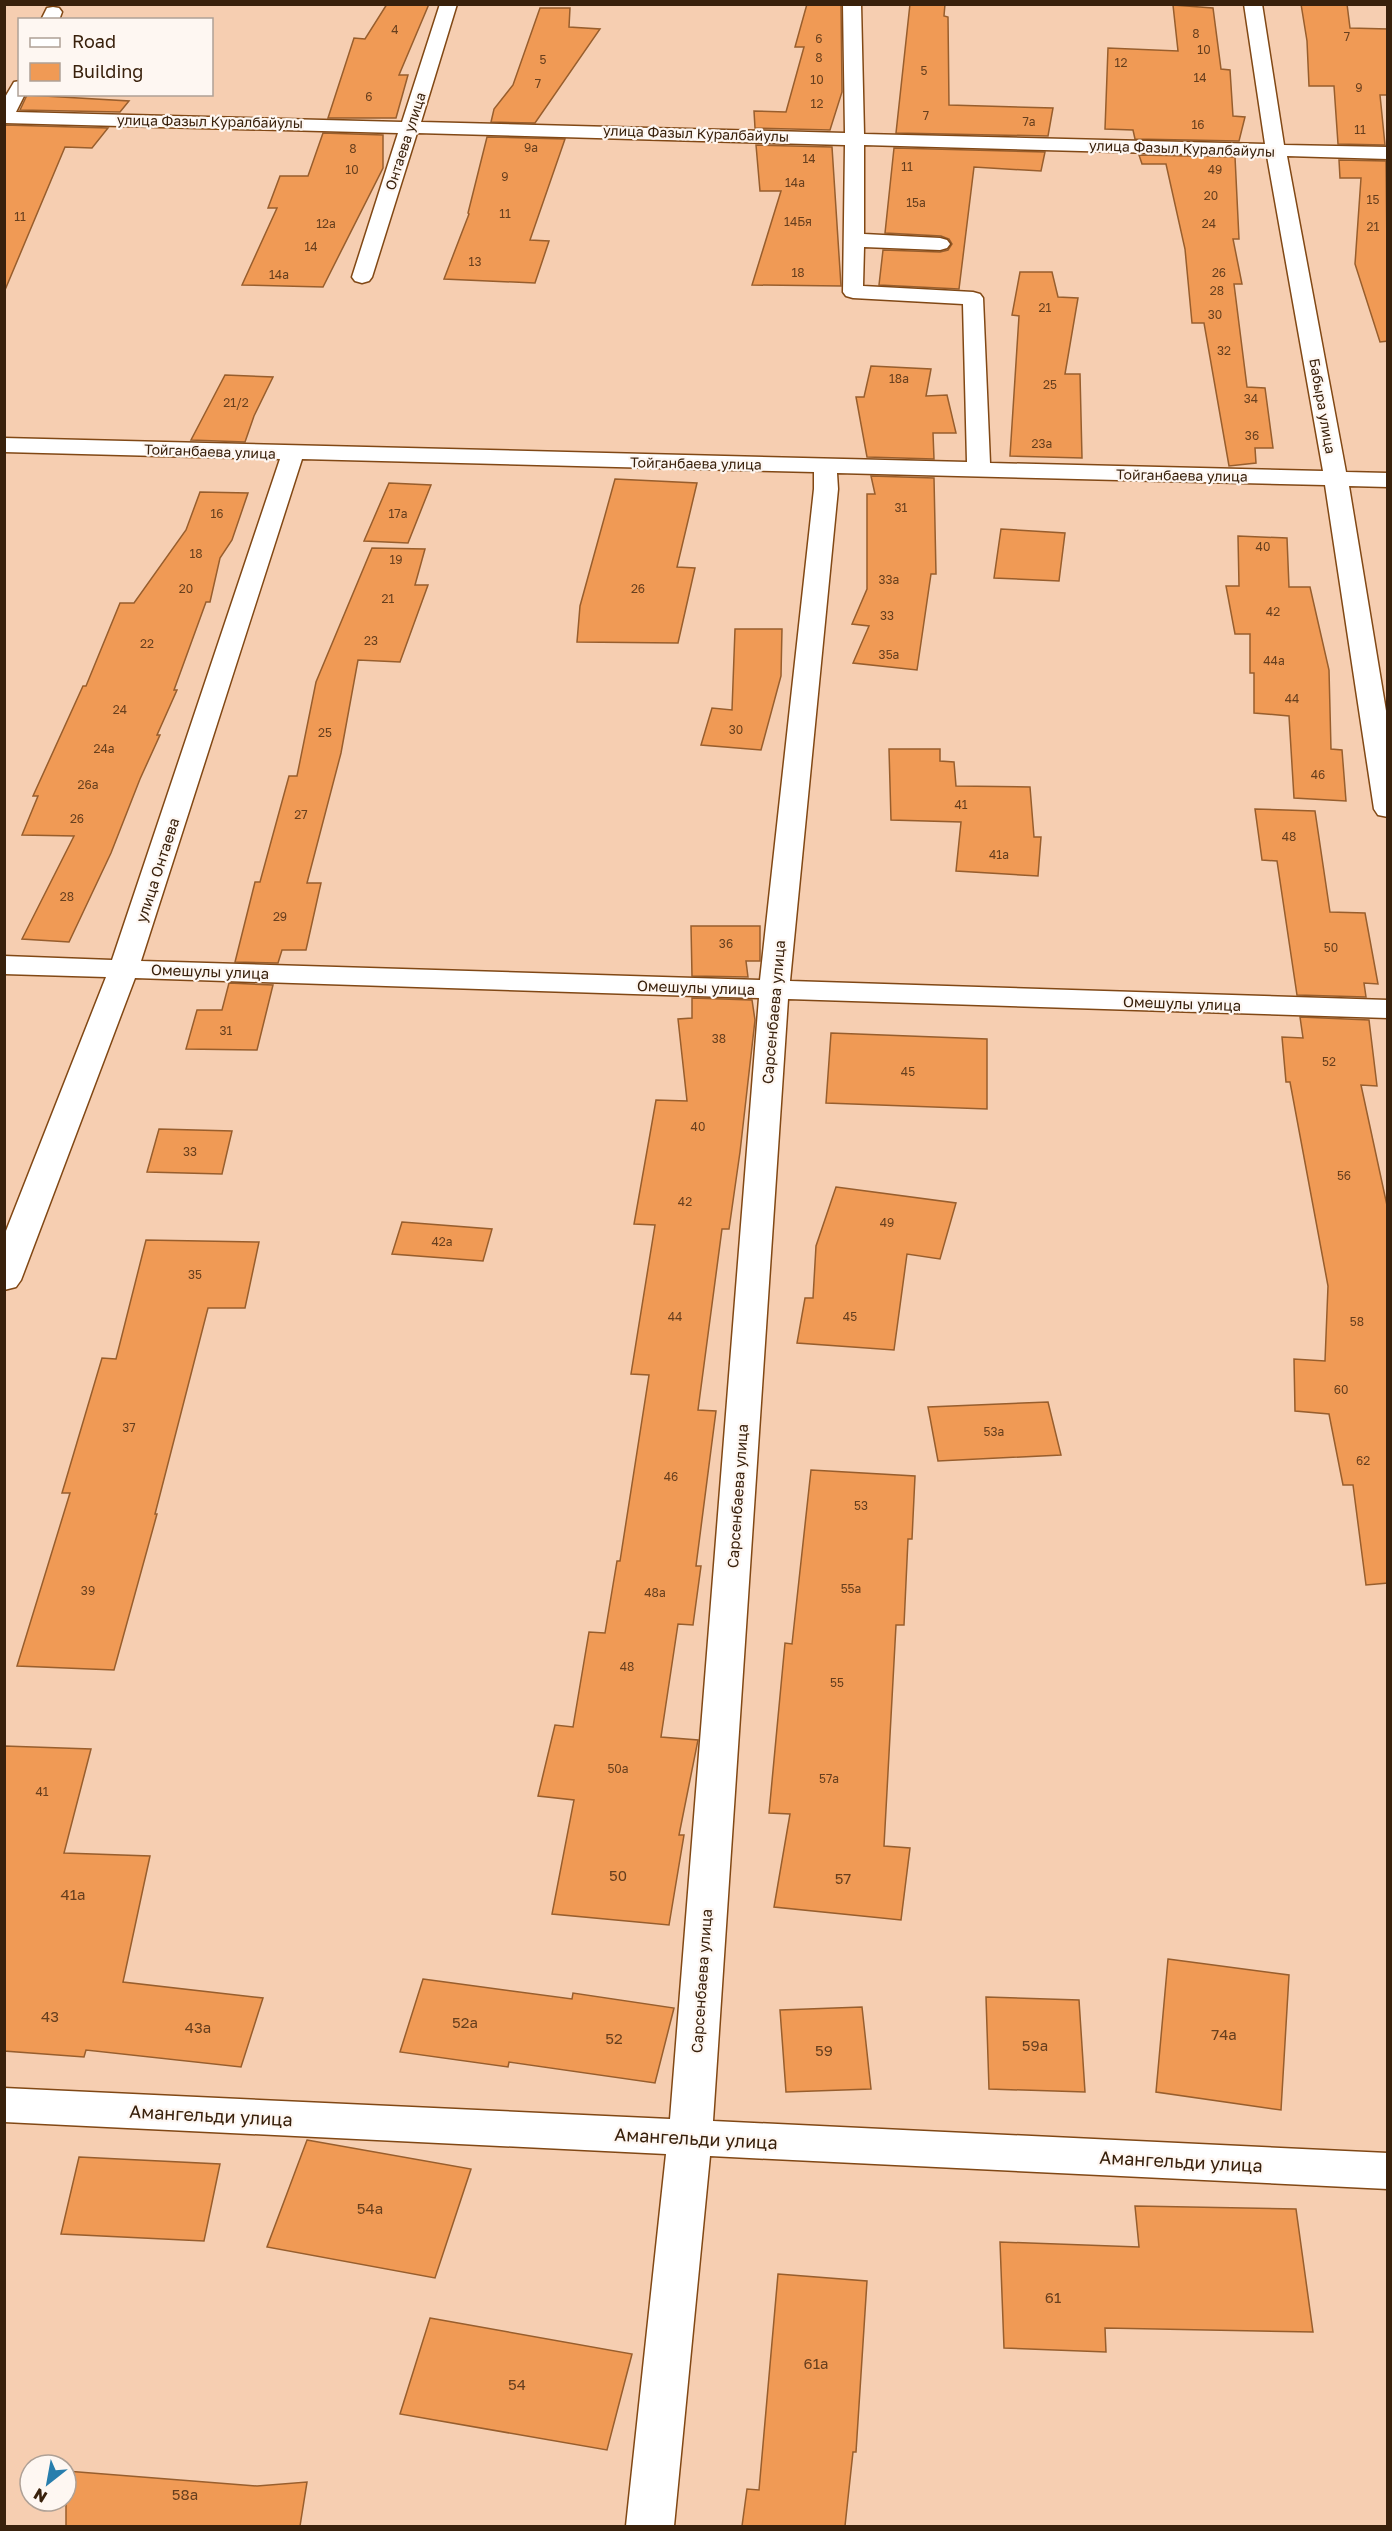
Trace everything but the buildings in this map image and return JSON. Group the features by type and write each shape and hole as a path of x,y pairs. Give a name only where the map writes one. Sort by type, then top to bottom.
{"street":[{"name":"Онтаева улица","path":"362,277 449,4"},
{"path":"852,4 855,138 853,292 973,298 979,470"},
{"name":"Бабыра улица","path":"1253,4 1276,151 1336,479 1388,809"},
{"path":"5,117 18,90"},
{"name":"улица Фазыл Куралбайулы","path":"5,117 410,125 1388,153"},
{"path":"854,240 940,244"},
{"name":"Тойганбаева улица","path":"4,445 1388,480"},
{"name":"улица Онтаева","path":"4,1280 124,969 293,453"},
{"name":"Сарсенбаева улица","path":"650,2526 690,2138 774,990 826,489 825,466"},
{"name":"Омешулы улица","path":"4,965 1388,1009"},
{"name":"Амангельди улица","path":"4,2105 1388,2171"}]}
